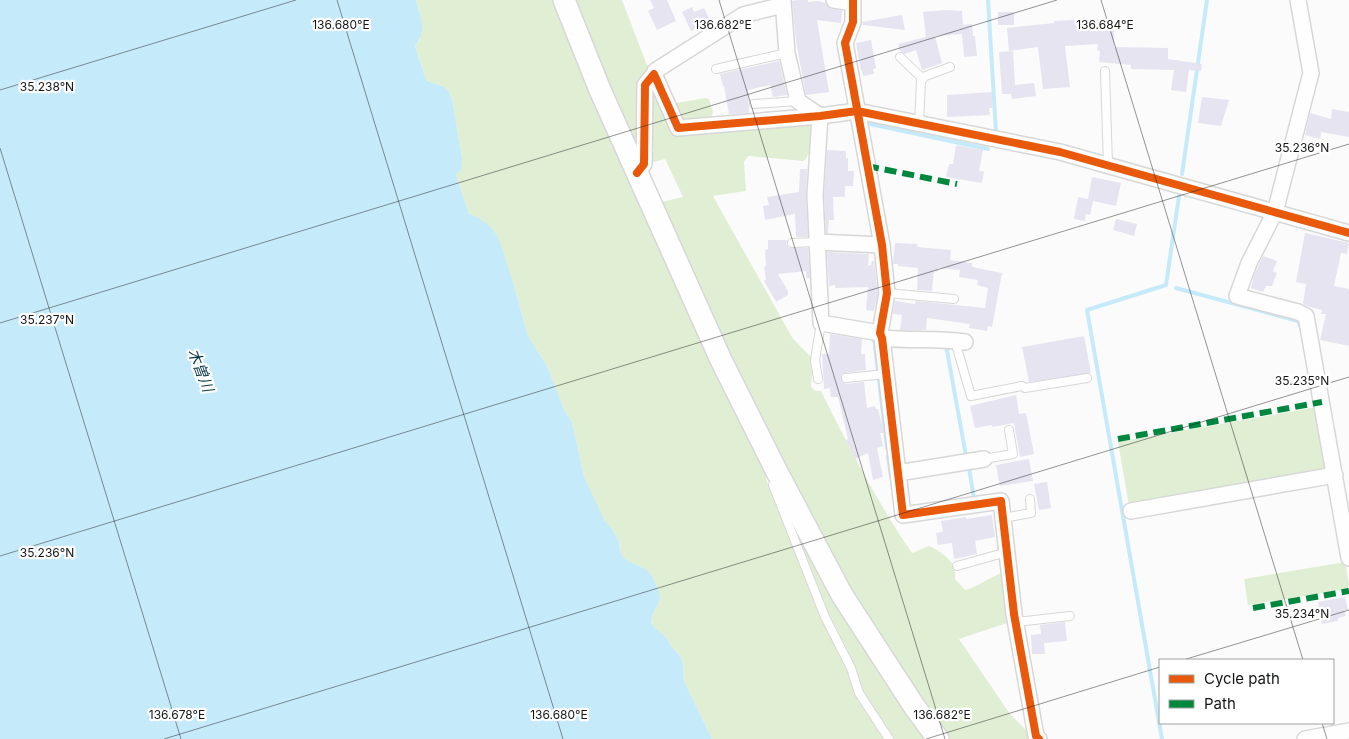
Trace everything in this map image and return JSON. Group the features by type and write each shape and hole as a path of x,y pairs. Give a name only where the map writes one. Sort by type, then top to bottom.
{"street":[{"path":"564,0 600,90 721,360 777,472 842,595 914,706 938,739"},
{"path":"834,0 853,2 852,22 845,43 882,244 887,292 881,335 903,515 1001,501 1016,622 1036,736 1039,739"},
{"path":"1298,0 1311,72 1275,212 1249,263 1237,296 1298,312 1306,316 1349,558"},
{"path":"637,173 644,164 645,85 655,71 743,15 783,2 787,53 798,100 820,116"},
{"path":"654,74 678,128 857,111 1060,152 1349,233"},
{"path":"820,116 815,195 821,323 907,340 940,339 960,342"},
{"path":"817,242 882,244"},
{"path":"898,473 984,459"},
{"path":"1131,511 1334,476"},
{"path":"1305,739 1349,732"}],"lane":[{"path":"716,69 787,53"},
{"path":"900,57 922,78"},
{"path":"922,78 950,66"},
{"path":"1105,71 1108,165"},
{"path":"919,124 922,78"},
{"path":"754,104 798,100"},
{"path":"792,243 817,242"},
{"path":"887,292 954,299"},
{"path":"818,378 815,360 821,323"},
{"path":"960,342 971,396 1022,386 1026,388 1087,378"},
{"path":"846,378 886,374"},
{"path":"984,459 1013,454 1009,430"},
{"path":"777,472 770,478 825,617 851,668 859,693 889,739"},
{"path":"1003,518 1031,513 1030,499"},
{"path":"957,566 1007,552"},
{"path":"1016,622 1070,616"}],"green space":[{"path":"416,0 558,0 766,464 766,479 822,618 843,663 852,659 829,614 778,487 931,739 712,739 684,681 683,663 680,656 667,638 654,627 651,620 660,600 644,568 623,557 619,541 598,509 584,476 572,422 565,412 547,366 528,336 513,282 479,218 469,214 456,175 462,158 452,99 445,87 426,80 415,46 420,40 420,13"},
{"path":"570,0 622,0 650,73 641,163"},
{"path":"650,84 678,132 815,120 814,153 808,154 806,159 803,161 748,156 744,162 746,191 713,196 793,339 813,359 811,387 816,391 821,391 875,494 912,553 929,546 939,551 952,563 955,579 965,590 1001,573 1007,623 959,639 1010,714 1035,739 946,739 852,598 788,481 657,203 683,197 665,159 647,164"},
{"path":"705,98 709,99 713,112 711,118 680,124 671,104"},
{"path":"1317,407 1326,472 1129,506 1118,442"},
{"path":"1345,562 1349,584 1348,589 1248,605 1244,579"}],"water":[{"name":"木曽川","path":"0,0 416,0 422,30 419,41 415,46 426,80 445,87 452,99 462,158 461,169 456,175 469,214 479,218 491,227 499,239 528,336 547,366 565,412 572,422 584,476 604,520 619,541 623,557 651,574 659,592 660,600 651,621 654,627 667,638 680,656 683,663 684,681 712,739 0,739"}],"building":[{"path":"650,0 667,0 676,21 657,30 648,11 654,8"},
{"path":"792,1 818,1 825,3 832,9 842,11 841,23 817,20 829,92 806,95 796,41"},
{"path":"692,7 694,12 704,8 711,22 691,31 682,12"},
{"path":"962,11 963,25 972,24 977,56 964,57 962,34 935,36 942,63 922,70 916,50 904,54 900,51 898,44 926,37 923,12"},
{"path":"998,12 1014,12 1014,25 998,25"},
{"path":"902,15 905,30 863,25 862,22"},
{"path":"1114,20 1114,47 1168,48 1168,59 1202,64 1201,71 1189,70 1186,92 1171,90 1174,70 1131,69 1131,65 1099,62 1100,51 1097,50 1098,44 1065,46 1070,87 1043,89 1038,47 1009,51 1007,28 1054,23 1054,21"},
{"path":"871,40 876,68 873,69 874,74 863,76 856,43"},
{"path":"1013,51 1015,85 1034,83 1036,96 1012,99 1011,94 1002,94 999,52"},
{"path":"779,61 787,95 773,97 770,85 748,90 749,113 729,114 720,74"},
{"path":"992,92 992,108 989,108 990,115 947,117 947,95"},
{"path":"1202,97 1229,100 1221,126 1198,123"},
{"path":"1332,109 1349,112 1349,137 1321,132 1320,139 1305,135 1310,113 1331,119"},
{"path":"956,145 983,150 979,171 984,171 982,183 946,177 949,164 953,164"},
{"path":"827,150 846,151 848,171 854,171 853,186 845,186 845,197 833,197 834,220 829,220 828,233 826,233 824,195"},
{"path":"800,169 807,169 808,237 796,237 795,214 765,220 763,206 769,205 767,197 799,192"},
{"path":"1092,177 1121,183 1116,206 1093,201 1090,215 1086,214 1085,221 1074,219 1078,197 1088,199"},
{"path":"1116,219 1137,224 1134,236 1113,230"},
{"path":"1305,233 1349,243 1347,254 1341,253 1334,286 1349,289 1349,346 1320,340 1326,314 1321,314 1322,310 1303,304 1306,284 1296,282"},
{"path":"768,240 788,240 786,244 790,248 808,248 810,278 806,278 806,271 778,274 788,291 788,295 776,302 764,281 766,279 764,267 766,266 765,250 768,249"},
{"path":"895,243 918,244 917,247 951,250 950,260 972,263 972,267 1002,273 992,327 988,326 987,331 969,328 970,324 927,318 926,330 900,330 902,315 893,314 895,301 915,304 916,301 985,308 988,288 977,285 978,280 959,277 960,270 938,268 938,272 934,271 932,291 917,290 918,268 893,264"},
{"path":"827,252 869,254 868,266 874,261 878,293 874,311 866,310 868,287 835,288 835,285 829,286"},
{"path":"1263,256 1277,261 1273,271 1277,273 1272,286 1266,286 1263,292 1251,288 1255,273"},
{"path":"830,334 862,339 861,354 865,354 866,370 845,373 841,375 841,379 846,384 864,382 867,408 875,406 878,409 884,433 880,433 883,446 877,448 883,477 873,480 868,453 855,459 846,440 848,439 838,397 831,397 830,388 824,389 822,354 829,354"},
{"path":"1084,336 1091,373 1029,382 1022,347"},
{"path":"1016,395 1019,414 1026,413 1034,454 1020,457 1014,423 975,428 970,406"},
{"path":"1029,459 1033,481 1000,486 996,465"},
{"path":"1047,482 1051,508 1039,510 1034,484"},
{"path":"992,515 995,537 975,541 977,554 954,559 952,543 938,545 936,533 943,532 941,521"},
{"path":"1345,597 1348,610 1344,610 1346,616 1338,618 1338,621 1322,624 1318,602"},
{"path":"1065,622 1067,641 1044,643 1045,654 1032,654 1031,635 1041,634 1040,625"}],"waterway":[{"path":"988,0 996,132"},
{"path":"1182,174 1207,0"},
{"path":"870,124 988,149"},
{"path":"1159,722 1087,310 1166,285 1179,196"},
{"path":"1176,288 1298,321 1301,327"},
{"path":"874,338 878,371"},
{"path":"946,345 966,456"},
{"path":"879,380 887,448"},
{"path":"888,456 891,477"},
{"path":"969,468 974,499"},
{"path":"1159,724 1162,739"}],"marked path":[{"path":"867,166 957,184"},
{"path":"1118,439 1322,402"},
{"path":"1253,608 1349,591"}],"cycle path":[{"path":"853,0 853,22 845,43 882,245 887,293 880,333 903,515 1001,501 1014,614 1036,736 1039,739"},
{"path":"637,173 644,164 645,85 654,74 678,128 857,111 1060,152 1349,233"}]}
